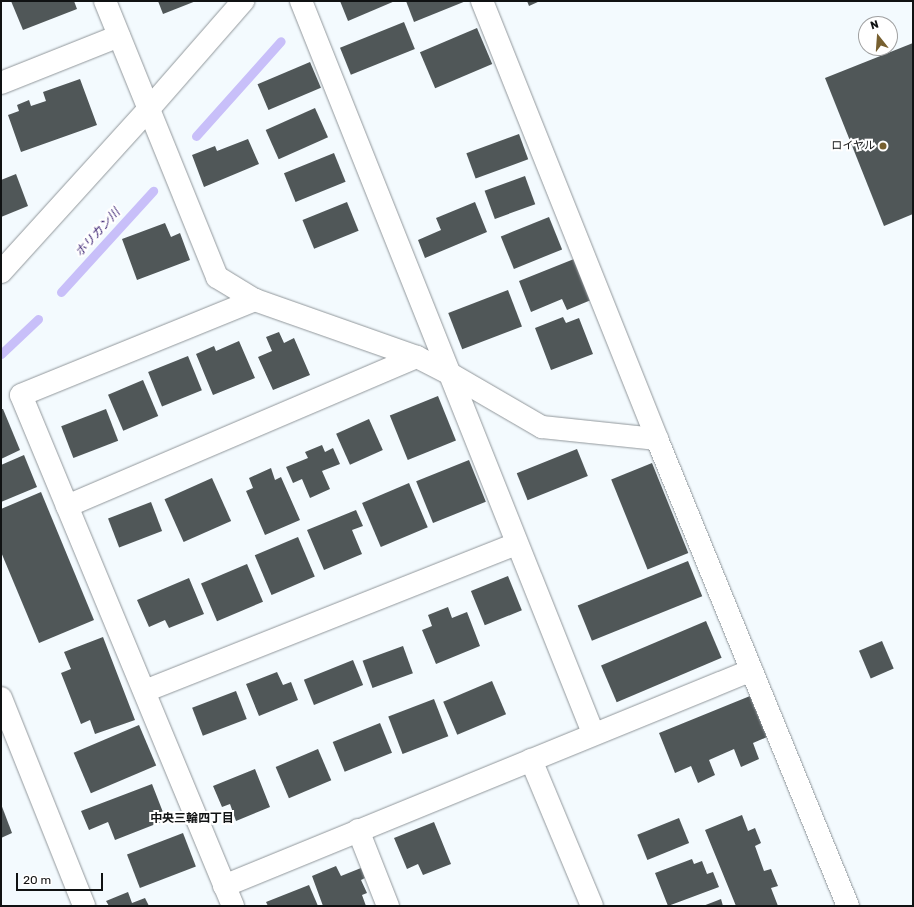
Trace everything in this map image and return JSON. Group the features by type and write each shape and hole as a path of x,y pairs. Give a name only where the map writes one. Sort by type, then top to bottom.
{"street":[{"path":"106,1 148,110 217,277 255,300 417,357 447,372 542,427 657,439"},
{"path":"1,272 148,110 243,1"},
{"path":"301,1 447,372 593,733"},
{"path":"482,1 657,439 848,906"},
{"path":"1,83 120,36"},
{"path":"233,906 21,395 255,300"},
{"path":"67,506 417,357"},
{"path":"145,691 516,544"},
{"path":"224,886 593,733 752,670"},
{"path":"1,698 84,906"},
{"path":"531,760 592,906"},
{"path":"358,830 388,906"}],"building":[{"path":"11,1 74,1 77,9 23,30"},
{"path":"158,1 196,1 163,14"},
{"path":"340,1 395,1 348,21"},
{"path":"406,1 466,1 414,22"},
{"path":"527,1 540,1 529,6"},
{"path":"404,22 415,49 351,75 340,48"},
{"path":"477,28 492,64 435,88 420,52"},
{"name":"ロイヤル","path":"913,43 913,214 884,226 825,78 880,56 898,56 898,49"},
{"path":"310,62 321,88 268,110 258,84"},
{"path":"80,79 97,125 21,152 8,115 19,111 17,105 29,100 31,106 46,101 43,92"},
{"path":"315,108 328,137 279,159 266,130"},
{"path":"519,134 528,159 476,179 466,153"},
{"path":"248,139 259,164 204,187 192,155 215,146 217,151"},
{"path":"334,153 346,182 296,202 284,173"},
{"path":"16,174 28,206 1,217 1,180"},
{"path":"525,176 535,204 495,219 485,191"},
{"path":"347,202 359,231 314,249 302,220"},
{"path":"475,202 487,232 425,258 418,240 441,230 436,218"},
{"path":"549,217 562,249 514,269 501,236"},
{"path":"165,223 171,237 180,233 190,260 137,280 122,239"},
{"path":"574,259 591,300 567,310 562,299 531,312 519,281"},
{"path":"508,290 522,326 462,349 448,313"},
{"path":"563,317 566,323 579,318 593,354 551,370 535,328"},
{"path":"279,332 284,343 294,338 310,375 273,390 258,357 272,351 266,337"},
{"path":"239,341 255,378 213,395 196,354 214,346 216,351"},
{"path":"188,356 202,390 162,406 148,372"},
{"path":"143,380 158,416 123,431 108,395"},
{"path":"438,396 456,441 408,460 390,415"},
{"path":"1,409 3,409 20,450 1,459"},
{"path":"106,409 118,441 73,458 61,426"},
{"path":"369,419 383,450 350,465 336,434"},
{"path":"322,445 325,452 333,448 340,464 322,471 330,489 310,498 302,479 293,483 286,467 308,458 305,452"},
{"path":"577,449 588,476 528,500 517,473"},
{"path":"24,455 37,487 1,502 1,465"},
{"path":"469,460 486,502 433,523 416,481"},
{"path":"652,463 688,553 648,569 611,479"},
{"path":"271,468 275,480 281,477 300,520 265,535 246,491 253,488 249,478"},
{"path":"212,478 231,521 184,542 164,499"},
{"path":"409,483 428,527 381,547 362,503"},
{"path":"41,492 94,620 39,643 1,552 1,509"},
{"path":"151,502 162,531 119,547 108,518"},
{"path":"356,510 363,526 352,530 362,554 324,570 307,530"},
{"path":"298,537 315,577 272,595 255,555"},
{"path":"688,561 702,596 592,641 578,606"},
{"path":"247,564 263,602 217,621 201,584"},
{"path":"508,576 522,610 485,625 471,591"},
{"path":"189,578 204,614 169,628 165,620 149,627 137,600"},
{"path":"448,607 452,618 467,612 480,646 436,664 422,630 432,626 428,615"},
{"path":"706,621 722,658 617,702 601,666"},
{"path":"103,637 135,720 95,734 90,720 81,724 61,673 71,669 64,652"},
{"path":"882,641 894,669 871,678 859,651"},
{"path":"403,646 413,673 373,688 363,661"},
{"path":"353,660 363,685 314,705 304,680"},
{"path":"277,672 283,685 291,682 298,700 259,716 246,684"},
{"path":"492,681 506,714 457,735 443,702"},
{"path":"236,691 247,719 203,736 192,708"},
{"path":"750,696 767,737 753,743 759,759 741,767 734,749 709,760 715,775 698,783 691,766 675,773 659,733"},
{"path":"434,699 448,736 403,754 388,717"},
{"path":"380,723 392,753 345,772 333,742"},
{"path":"139,725 156,766 91,793 74,753"},
{"path":"318,749 331,780 289,798 276,767"},
{"path":"255,769 270,807 236,821 230,804 222,807 213,786"},
{"path":"152,784 166,820 115,840 108,822 89,830 81,811"},
{"path":"1,804 12,833 1,838"},
{"path":"742,815 748,831 755,828 761,843 755,846 764,871 771,869 778,886 771,888 778,906 736,906 705,830"},
{"path":"679,818 689,843 647,860 637,835"},
{"path":"434,822 451,864 423,875 418,864 407,869 394,838"},
{"path":"183,833 196,867 140,888 127,855"},
{"path":"692,859 694,864 702,861 707,874 713,872 719,887 668,906 655,873"},
{"path":"336,866 341,876 361,868 365,878 361,880 367,893 362,895 366,906 323,906 312,876"},
{"path":"309,885 318,906 268,906 266,902"},
{"path":"128,892 132,903 145,898 149,906 109,906 106,901"},
{"path":"721,899 723,906 703,906"}],"waterway":[{"name":"ホリカン川","path":"196,136 281,41"},
{"name":"ホリカン川","path":"61,292 153,191"},
{"name":"ホリカン川","path":"1,354 38,319"}],"place":[{"name":"ロイヤル","path":"883,146"}],"district":[{"name":"中央三輪四丁目","path":"192,819"}]}
